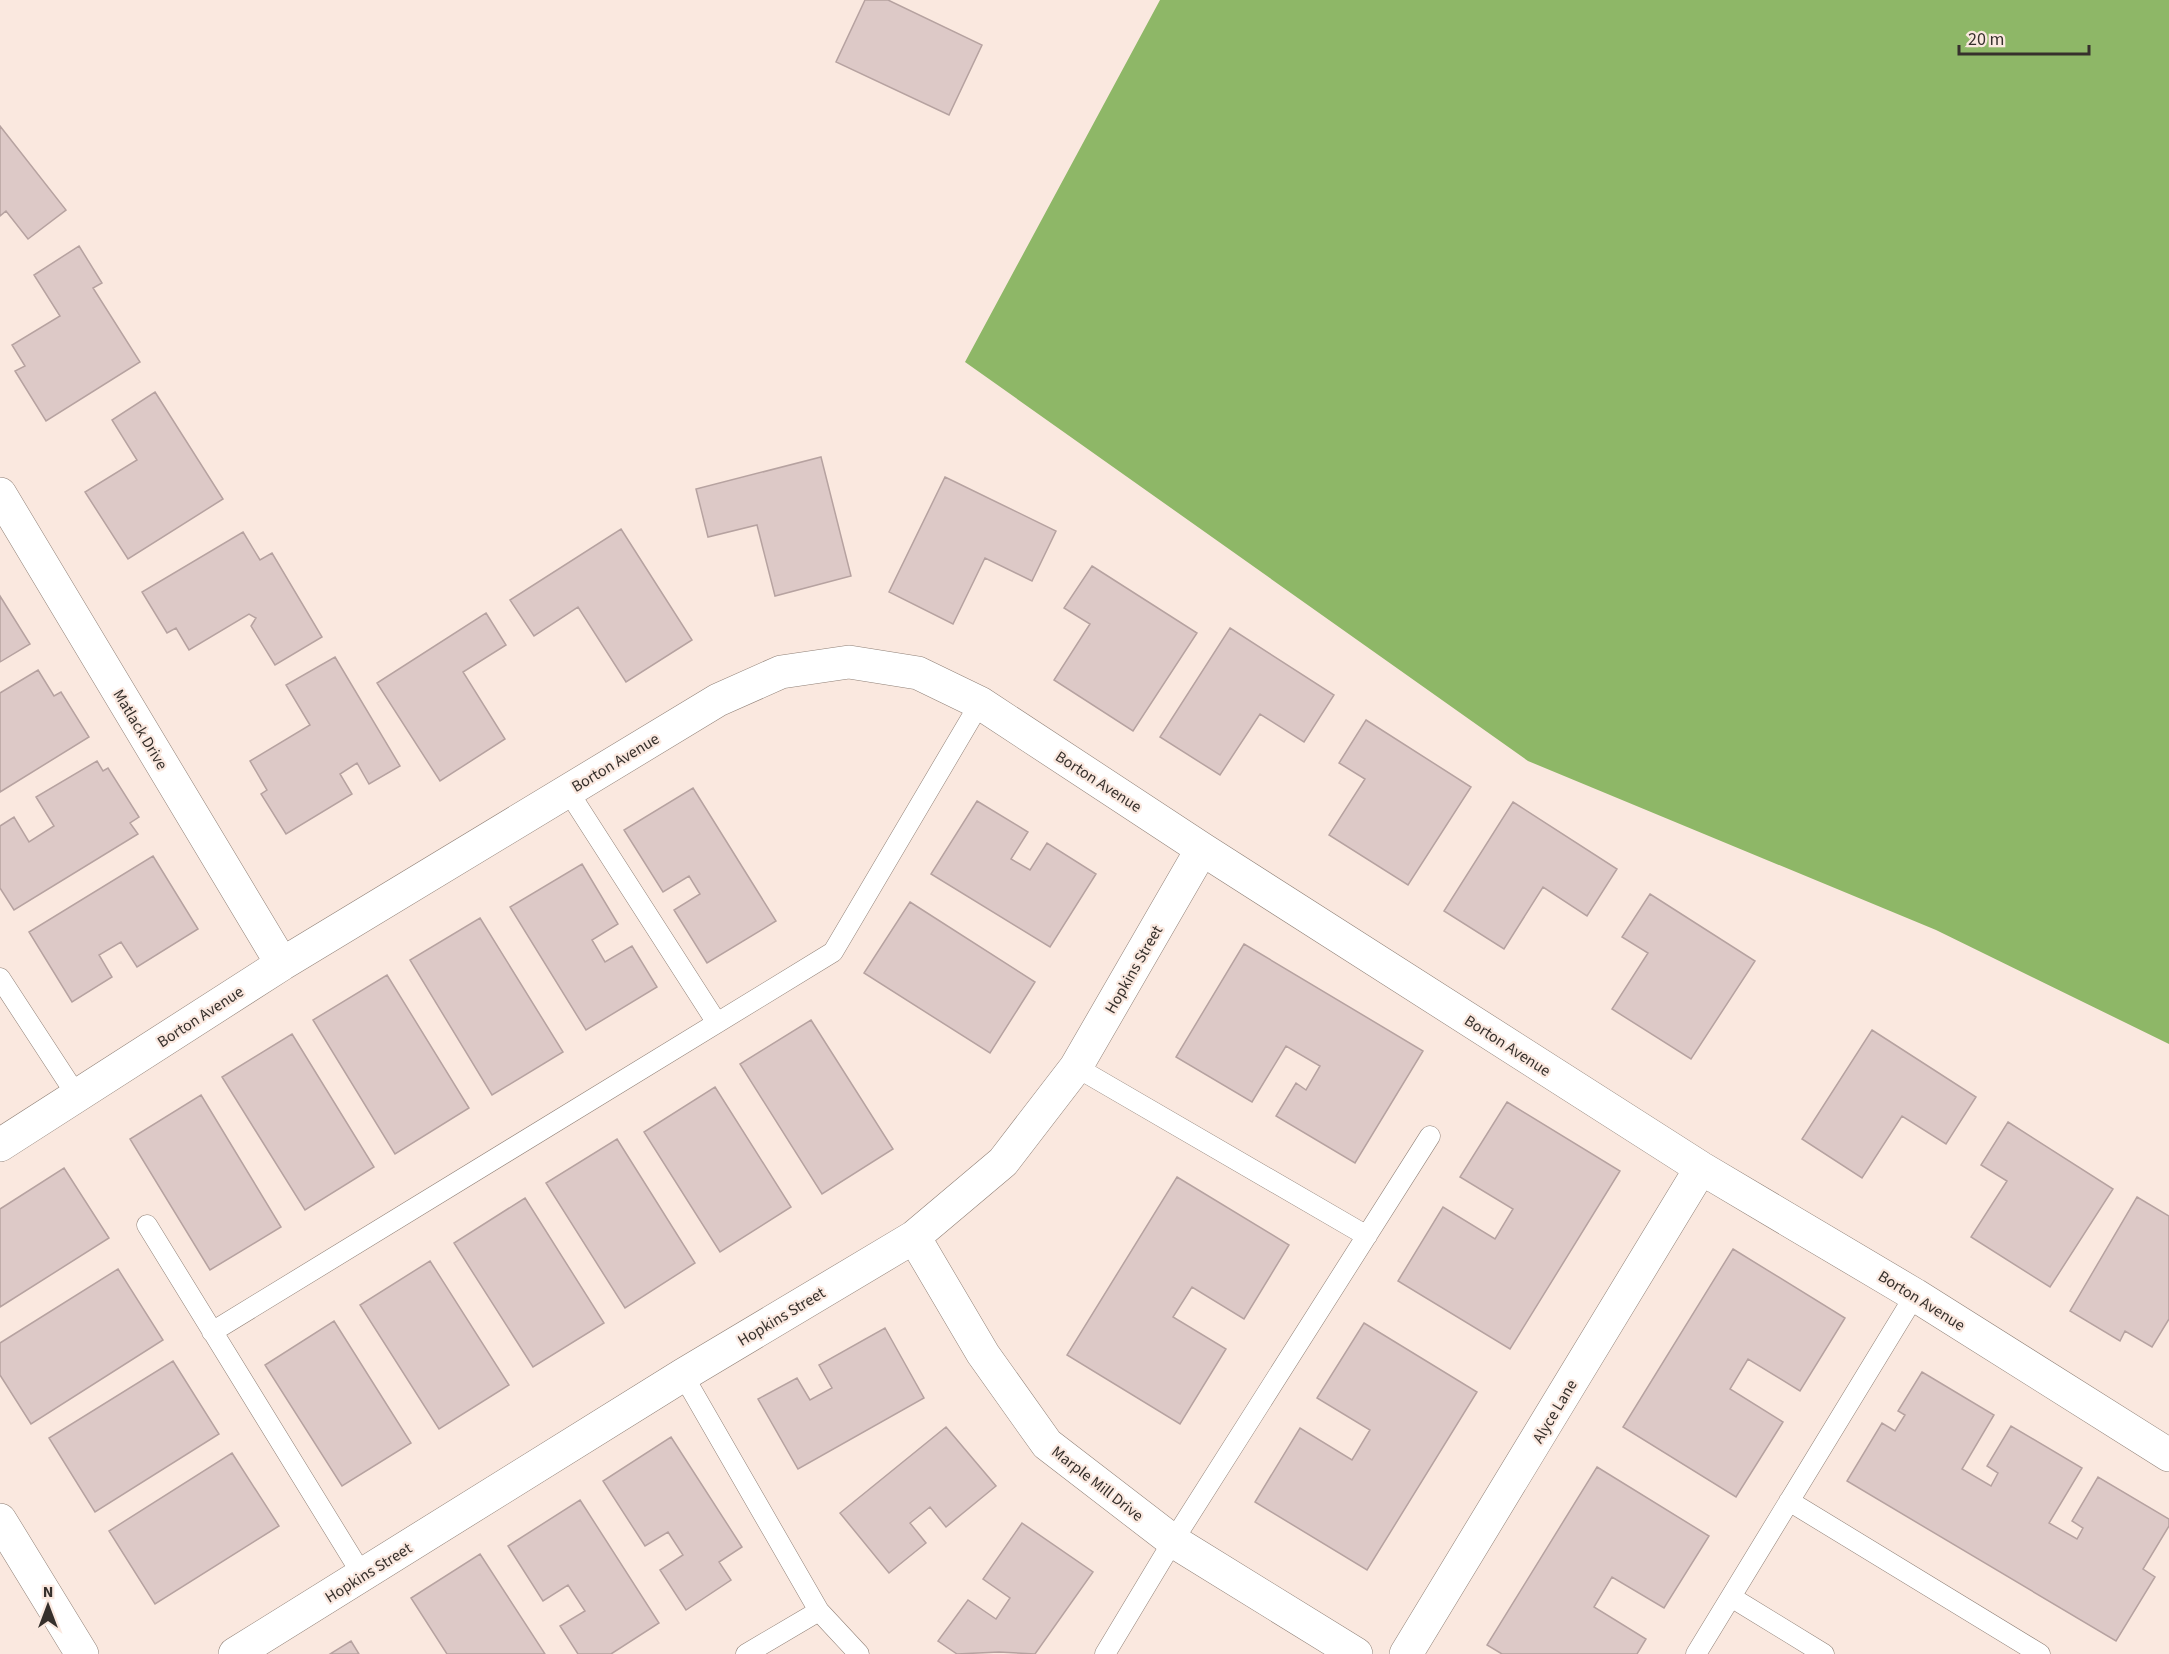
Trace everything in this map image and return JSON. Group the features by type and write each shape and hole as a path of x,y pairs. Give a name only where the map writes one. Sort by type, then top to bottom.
{"street":[{"name":"Matlack Drive","path":"3,504 282,964"},
{"name":"Borton Avenue","path":"0,1144 282,964 718,700 781,672 849,662 918,673 980,703 1202,849 1701,1168 1915,1294 2169,1455"},
{"name":"Hopkins Street","path":"235,1654 683,1375 914,1237 1003,1162 1076,1067 1202,849"},
{"name":"Alyce Lane","path":"1406,1654 1701,1168"},
{"name":"Marple Mill Drive","path":"914,1237 983,1354 1047,1444 1173,1541 1356,1654"},
{"path":"0,1520 82,1654"}],"lane":[{"path":"212,1332 833,952 980,703"},
{"path":"568,791 717,1023"},
{"path":"0,978 77,1096"},
{"path":"1076,1067 1367,1236"},
{"path":"1105,1654 1173,1541 1430,1136"},
{"path":"147,1225 363,1576"},
{"path":"1696,1654 1915,1294"},
{"path":"683,1375 819,1611 859,1654"},
{"path":"1789,1501 2040,1654"},
{"path":"1731,1597 1824,1654"},
{"path":"746,1654 819,1611"}],"green space":[{"path":"1160,0 2169,0 2169,1044 1936,930 1528,761 965,362"}],"building":[{"path":"865,0 888,0 982,45 949,115 836,62"},
{"path":"0,126 66,210 28,239 6,211 0,216"},
{"path":"79,246 102,283 93,288 140,362 46,421 15,371 25,366 12,345 60,316 34,275"},
{"path":"155,392 223,499 128,559 85,492 137,460 112,420"},
{"path":"821,457 851,576 775,596 757,525 708,537 696,489"},
{"path":"945,477 1056,531 1032,581 985,558 953,624 889,592"},
{"path":"621,529 692,640 626,682 578,607 534,636 510,600"},
{"path":"243,532 260,560 272,553 322,637 275,665 251,626 256,618 249,614 189,650 176,628 167,633 142,592"},
{"path":"1092,566 1197,633 1133,731 1054,680 1090,624 1064,608"},
{"path":"0,596 30,644 0,662"},
{"path":"486,613 506,645 463,672 505,739 440,781 377,683"},
{"path":"1230,628 1334,695 1304,742 1260,714 1220,775 1160,737"},
{"path":"335,657 400,766 369,784 357,763 340,774 352,794 286,834 261,794 267,790 250,761 310,725 286,685"},
{"path":"38,670 54,696 61,692 89,737 0,792 0,693"},
{"path":"1366,720 1471,787 1408,885 1329,835 1365,779 1339,763"},
{"path":"97,761 103,771 108,768 139,817 130,823 138,834 14,910 0,888 0,826 14,817 29,842 54,826 36,797"},
{"path":"693,788 776,921 707,963 674,910 700,894 689,876 663,892 624,830"},
{"path":"977,801 1028,832 1011,859 1030,870 1047,843 1096,874 1050,947 931,874"},
{"path":"1513,802 1617,869 1587,916 1543,887 1504,949 1444,911"},
{"path":"153,856 198,929 137,967 121,942 99,955 112,977 72,1002 29,932"},
{"path":"582,864 618,924 592,940 605,962 632,946 657,987 586,1030 510,907"},
{"path":"1650,894 1755,961 1691,1059 1612,1009 1648,953 1622,937"},
{"path":"910,902 1035,982 990,1053 864,973"},
{"path":"480,918 563,1052 492,1095 410,960"},
{"path":"1244,944 1423,1051 1355,1163 1276,1116 1296,1083 1306,1090 1320,1066 1286,1046 1252,1102 1176,1057"},
{"path":"387,975 469,1108 395,1154 313,1020"},
{"path":"811,1020 893,1149 822,1194 740,1064"},
{"path":"1872,1030 1976,1097 1946,1144 1902,1116 1862,1178 1802,1139"},
{"path":"292,1034 374,1167 305,1210 222,1077"},
{"path":"715,1087 791,1207 720,1252 644,1132"},
{"path":"201,1095 281,1227 210,1270 130,1139"},
{"path":"1507,1102 1620,1171 1510,1349 1398,1281 1443,1207 1495,1239 1513,1209 1460,1177"},
{"path":"2008,1122 2113,1189 2050,1287 1971,1237 2007,1181 1981,1165"},
{"path":"617,1139 695,1263 625,1308 546,1183"},
{"path":"64,1168 109,1238 0,1307 0,1209"},
{"path":"1177,1177 1289,1245 1244,1319 1192,1287 1173,1317 1226,1349 1180,1424 1067,1355"},
{"path":"2137,1197 2169,1216 2169,1319 2152,1347 2125,1331 2120,1341 2070,1311"},
{"path":"525,1198 604,1323 533,1367 454,1243"},
{"path":"1733,1249 1845,1318 1800,1391 1748,1359 1730,1389 1783,1422 1736,1497 1623,1427"},
{"path":"430,1261 509,1385 439,1429 360,1305"},
{"path":"118,1269 163,1340 31,1424 0,1375 0,1343"},
{"path":"334,1321 411,1443 342,1486 265,1365"},
{"path":"1364,1323 1477,1392 1367,1570 1255,1502 1300,1428 1352,1460 1370,1430 1317,1398"},
{"path":"885,1328 924,1398 798,1469 758,1399 797,1378 810,1400 832,1388 819,1365"},
{"path":"173,1361 219,1434 95,1512 49,1438"},
{"path":"1922,1372 1994,1415 1962,1469 1991,1486 1998,1473 1987,1466 2011,1426 2082,1468 2049,1523 2077,1539 2083,1528 2072,1521 2098,1477 2169,1519 2169,1526 2143,1569 2155,1577 2116,1641 1847,1481 1882,1423 1895,1431 1905,1415 1898,1411"},
{"path":"946,1427 996,1486 946,1527 930,1507 910,1523 926,1543 889,1573 840,1513"},
{"path":"671,1437 742,1547 719,1562 731,1580 686,1610 660,1570 683,1555 668,1532 645,1546 603,1481"},
{"path":"232,1453 279,1526 155,1604 109,1531"},
{"path":"1597,1467 1709,1536 1664,1608 1612,1577 1594,1607 1646,1639 1637,1654 1502,1654 1487,1645"},
{"path":"580,1500 659,1623 611,1654 578,1654 560,1626 585,1611 568,1585 543,1601 508,1546"},
{"path":"1022,1523 1093,1572 1035,1654 999,1652 957,1654 938,1641 968,1600 996,1619 1010,1598 983,1579"},
{"path":"480,1554 545,1654 447,1654 411,1598"},
{"path":"351,1641 359,1654 330,1654"}]}
